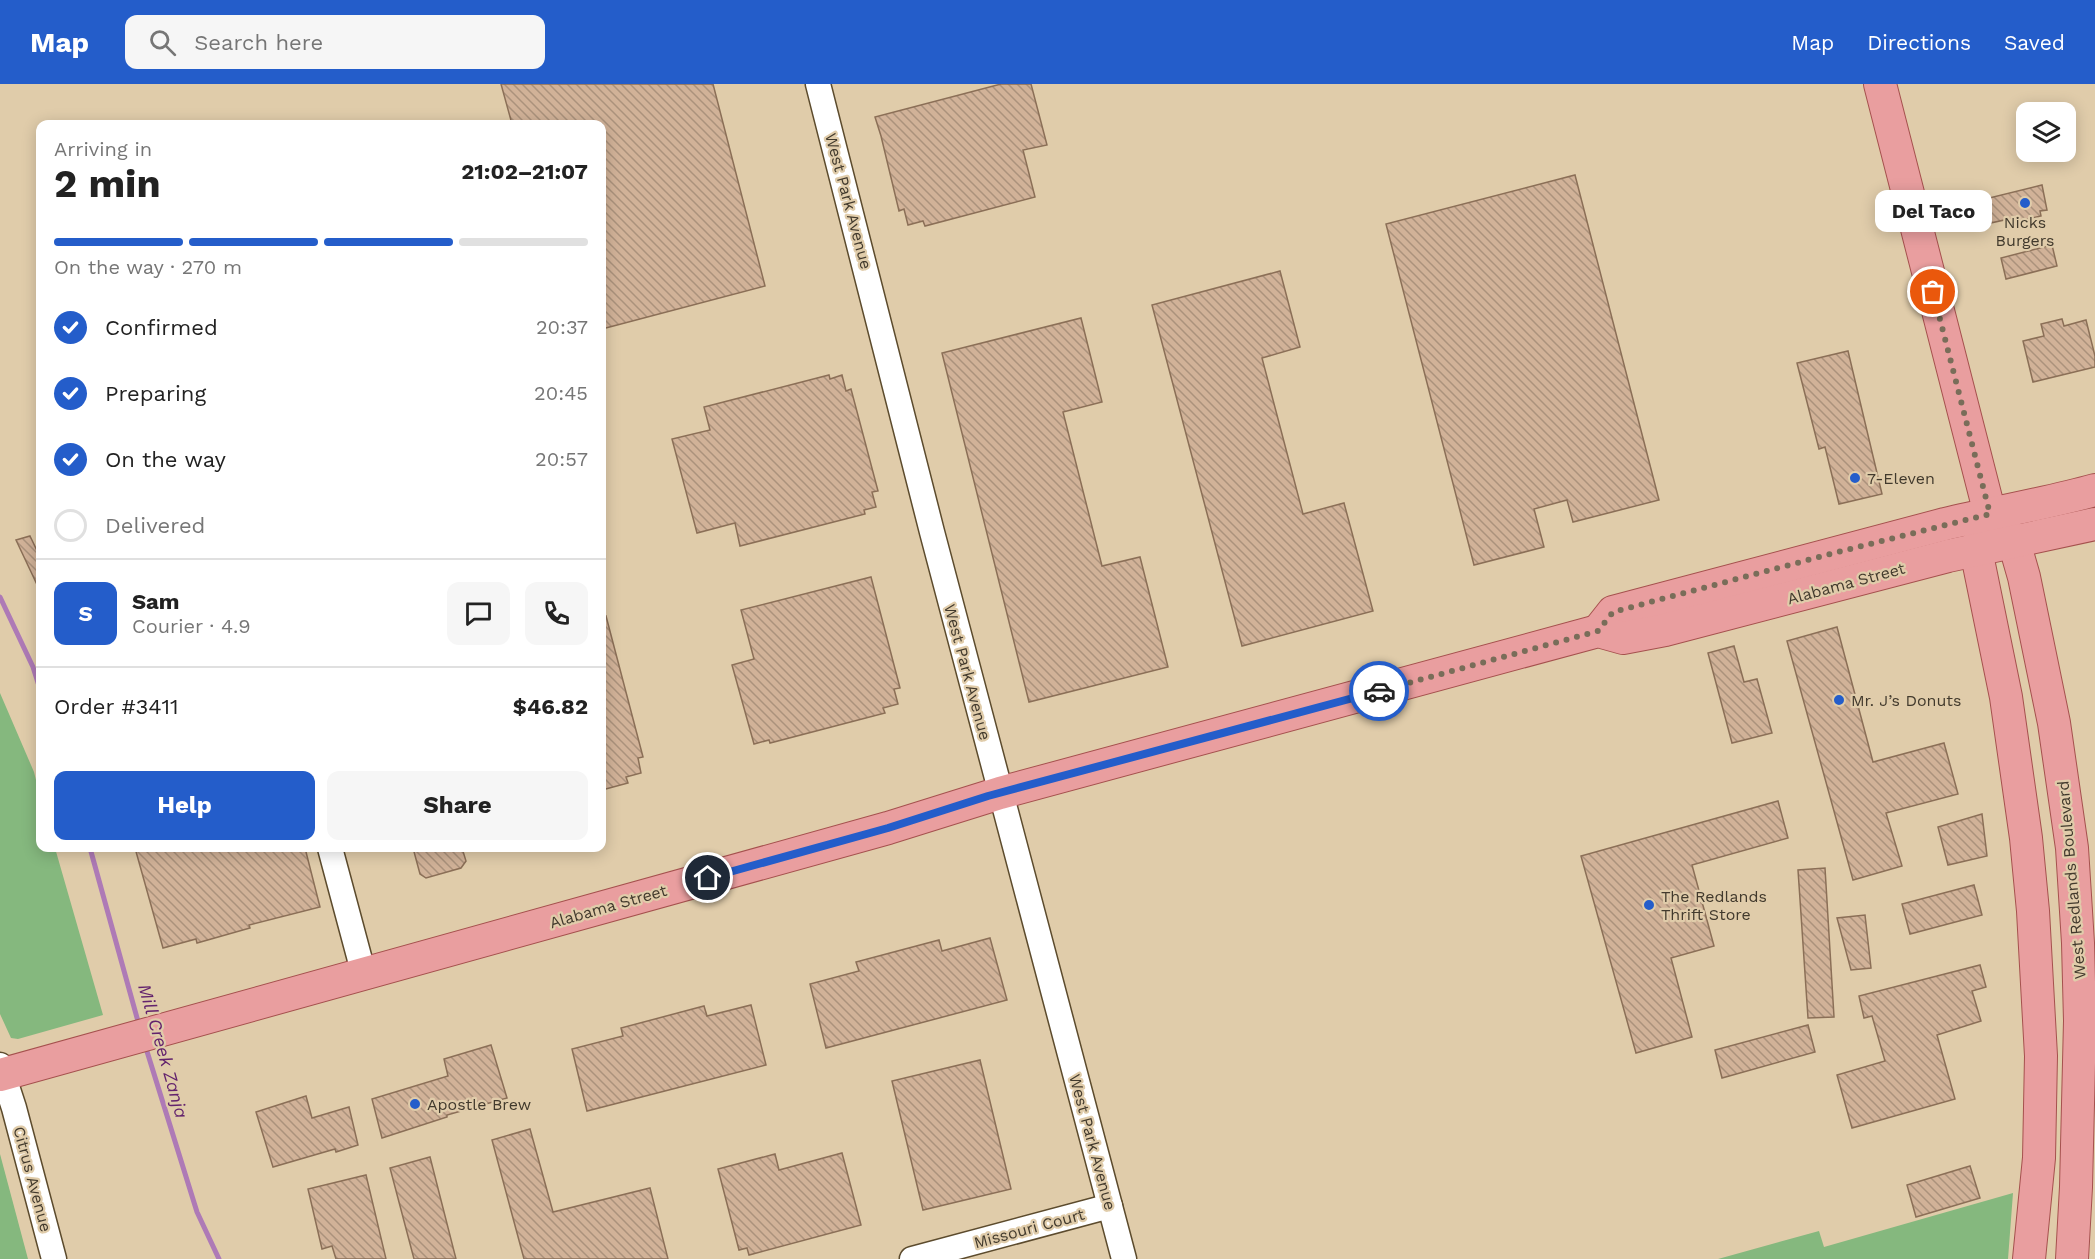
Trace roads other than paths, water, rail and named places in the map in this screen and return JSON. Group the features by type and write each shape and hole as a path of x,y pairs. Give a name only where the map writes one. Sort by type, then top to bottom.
{"main road":[{"name":"West Redlands Boulevard","path":"1880,84 1990,514 2014,542 2024,577 2054,723 2072,848 2078,943 2086,1189 2085,1227 2072,1259"},
{"name":"Alabama Street","path":"1598,631 1613,612 1838,552 1990,514 2047,504 2095,490"},
{"path":"1990,514 1976,550 2006,697 2026,838 2041,1056 2037,1181 2029,1259"},
{"name":"Alabama Street","path":"1,1071 126,1041 877,831 1000,793 1598,631 1623,638 1665,630 1976,550 2095,524"},
{"path":"2037,1181 2086,1189"},
{"path":"2034,1220 2085,1227"}],"street":[{"name":"West Park Avenue","path":"818,84 932,532 1124,1259"},
{"path":"331,852 364,975"},
{"name":"Citrus Avenue","path":"1,1071 54,1259"},
{"name":"Missouri Court","path":"912,1259 1110,1206"}],"waterway":[{"name":"Mill Creek Zanja","path":"0,597 36,676"},
{"name":"Mill Creek Zanja","path":"91,852 139,1025"},
{"name":"Mill Creek Zanja","path":"145,1045 197,1212 219,1259"}],"place":[{"name":"Nicks Burgers","path":"2025,203"},
{"name":"Del Taco","path":"1933,292"},
{"name":"7-Eleven","path":"1855,478"},
{"name":"Mr. J’s Donuts","path":"1839,700"},
{"name":"The Redlands Thrift Store","path":"1649,905"},
{"name":"Apostle Brew","path":"415,1104"}]}
